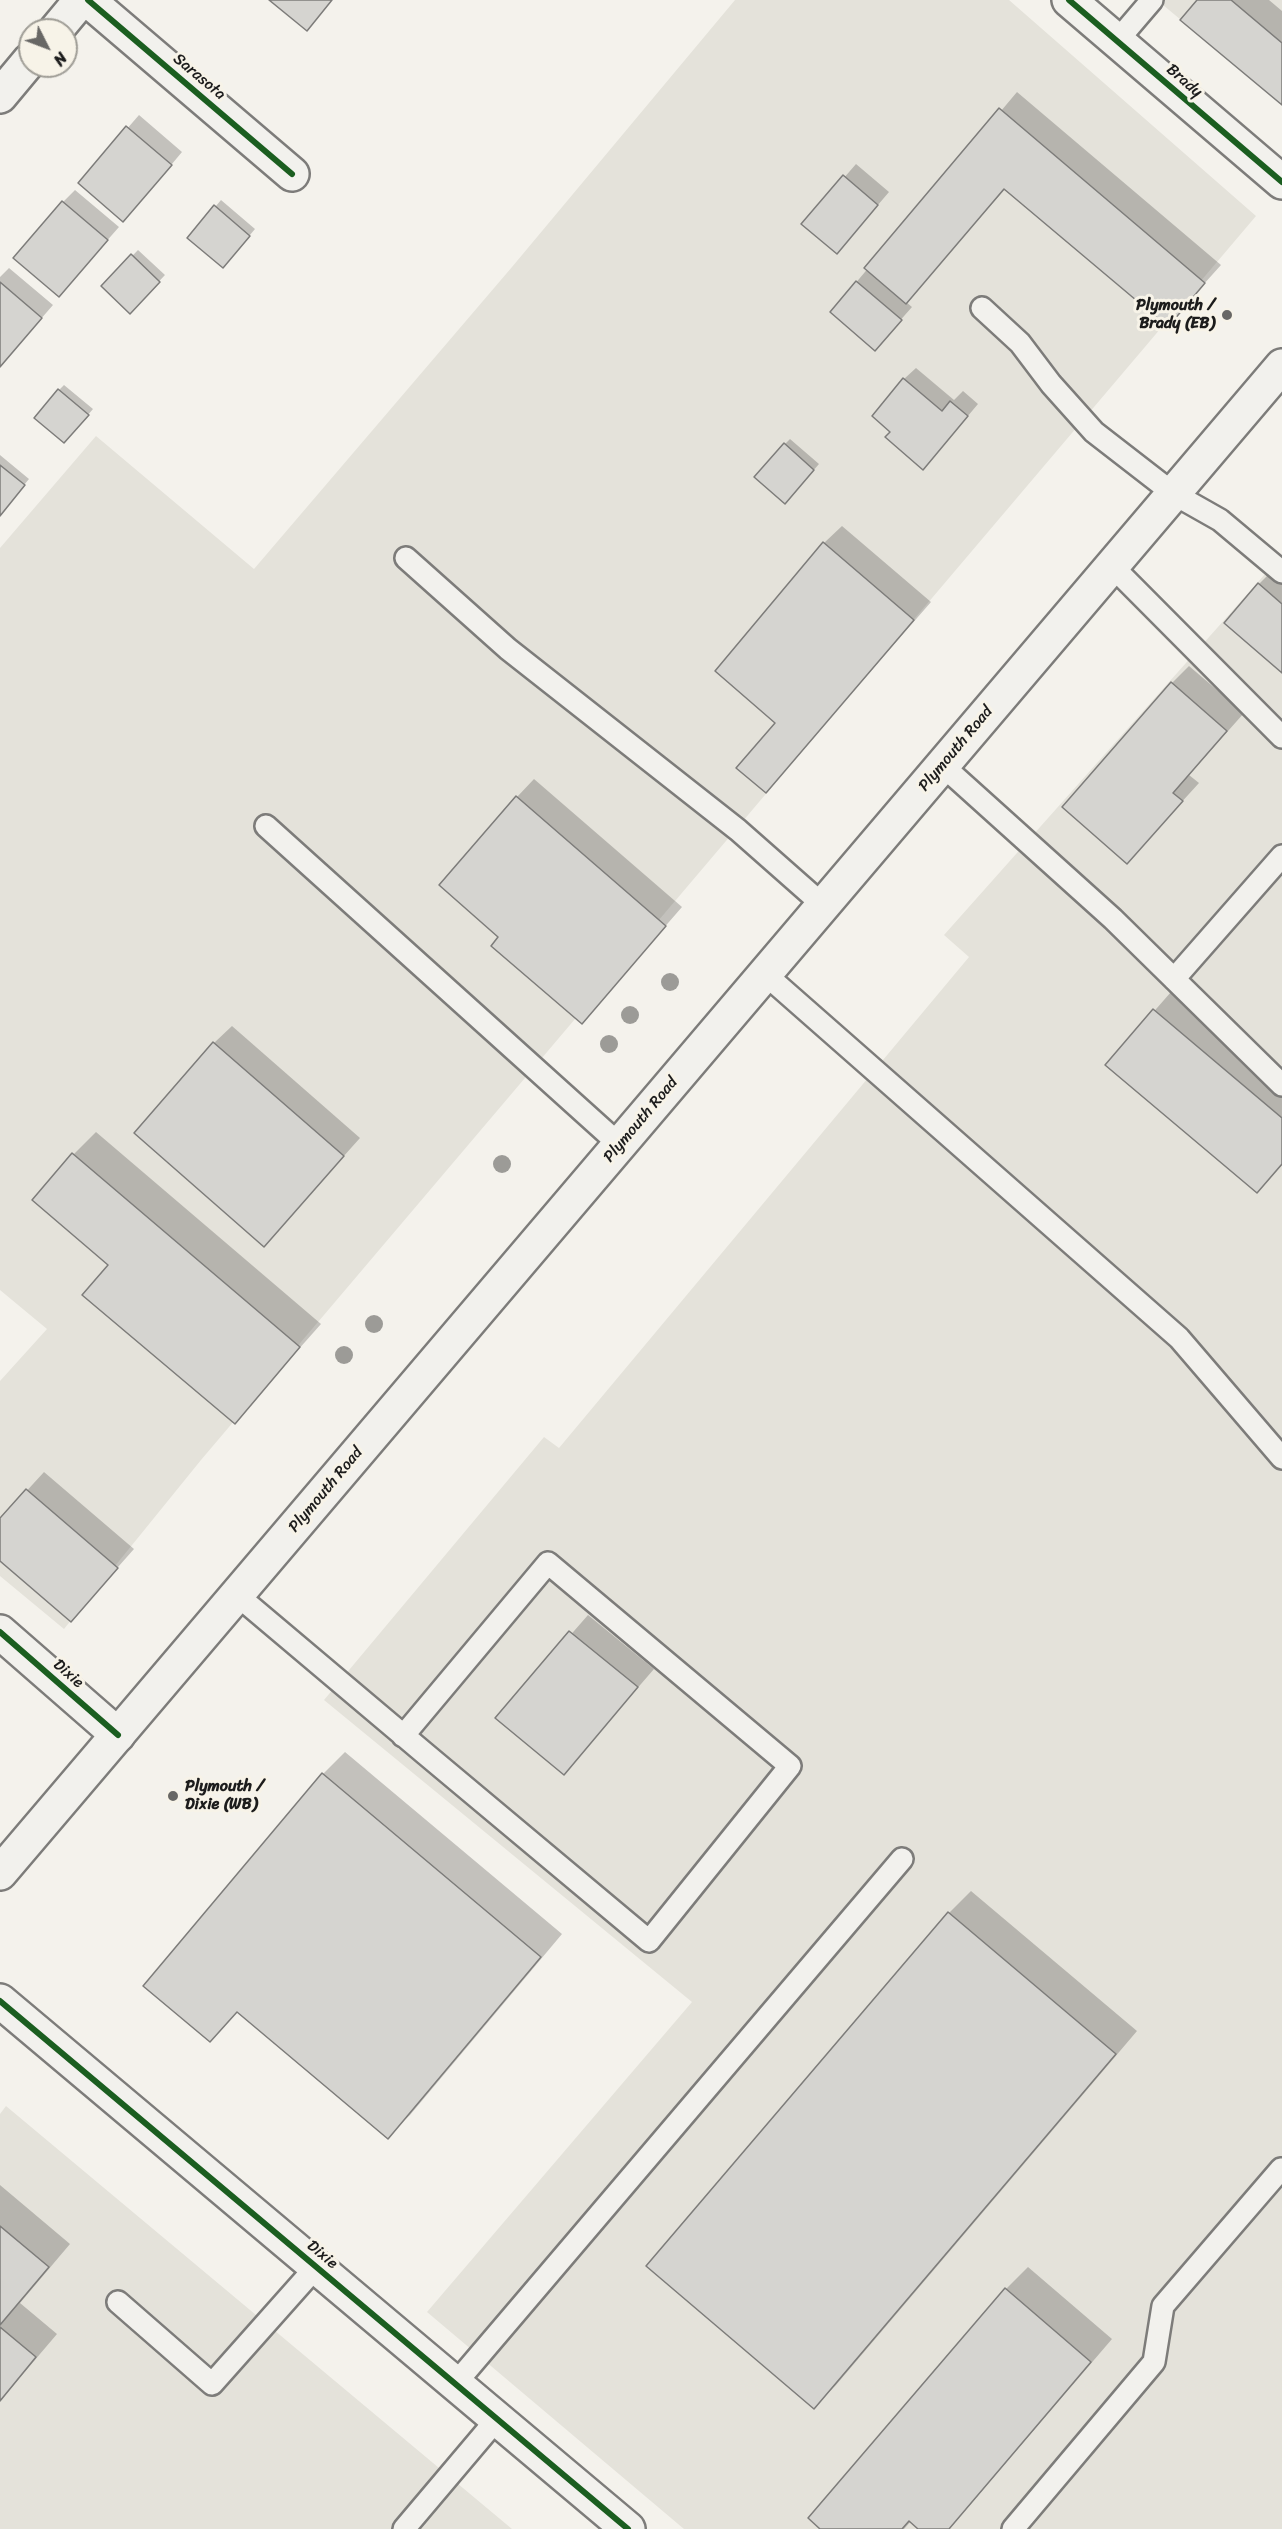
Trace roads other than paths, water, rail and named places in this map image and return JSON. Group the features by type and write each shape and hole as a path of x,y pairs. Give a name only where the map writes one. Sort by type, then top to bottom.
{"main road":[{"path":"66,18 81,0"},
{"name":"Sarasota","path":"88,0 292,174"},
{"name":"Brady","path":"1069,0 1282,182"},
{"path":"0,96 18,74"},
{"name":"Plymouth Road","path":"0,1873 1282,366"},
{"name":"Dixie","path":"0,1632 118,1735"},
{"name":"Dixie","path":"0,2001 628,2529"}],"lane":[{"path":"1117,41 1152,0"},
{"path":"982,308 1020,344 1051,384 1094,432 1174,494 1220,520 1282,572"},
{"path":"406,558 508,649 738,830 823,905"},
{"path":"1112,566 1282,737"},
{"path":"942,765 1113,919 1282,1085"},
{"path":"266,826 620,1145"},
{"path":"1174,979 1282,856"},
{"path":"765,974 1179,1338 1282,1458"},
{"path":"237,1595 403,1736 649,1941 790,1766 548,1563 403,1736"},
{"path":"454,2384 902,1859"},
{"path":"1013,2529 1154,2362 1163,2306 1281,2169"},
{"path":"118,2302 212,2384 316,2267"},
{"path":"404,2529 497,2420"}],"place":[{"name":"Plymouth / Brady (EB)","path":"1227,315"},
{"name":"Plymouth / Dixie (WB)","path":"173,1796"}]}
